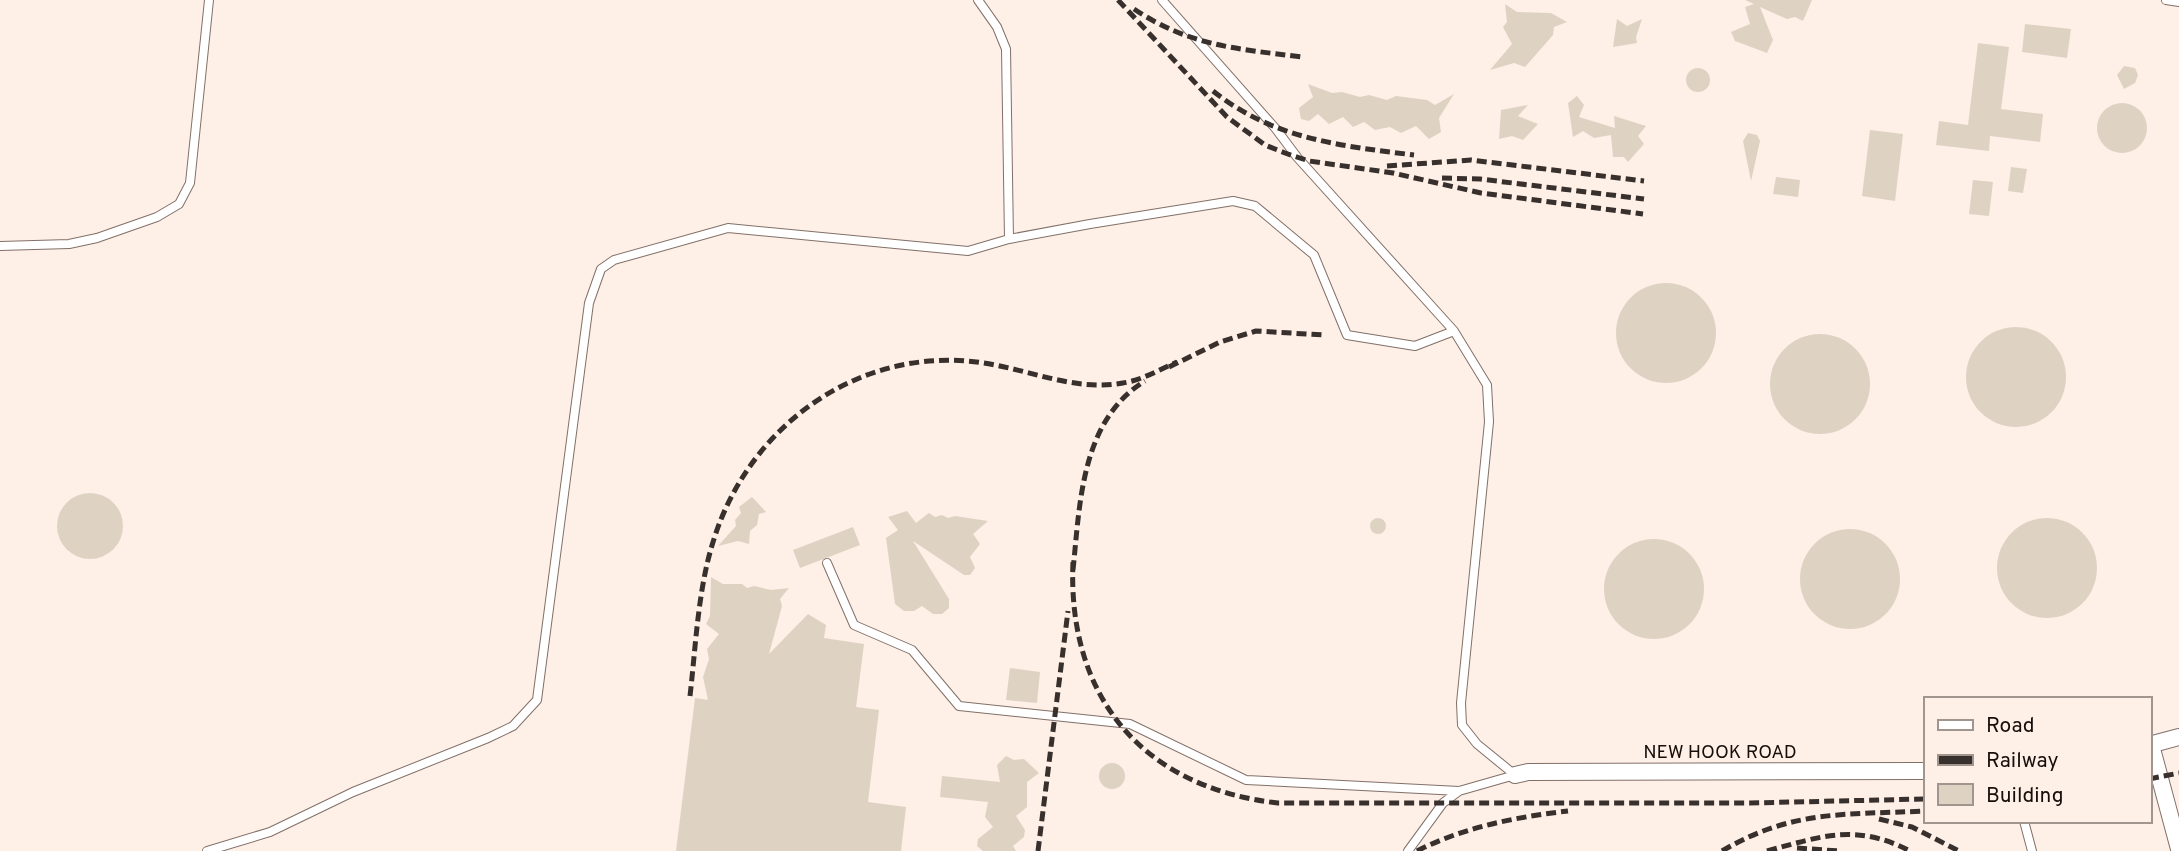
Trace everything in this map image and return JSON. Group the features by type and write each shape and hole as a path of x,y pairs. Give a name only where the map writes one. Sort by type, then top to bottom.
{"street":[{"path":"2151,745 2179,737"},
{"path":"2151,749 2179,849"},
{"name":"NEW HOOK ROAD","path":"1515,775 1528,772 1924,771"}],"lane":[{"path":"0,246 78,242 157,217 179,204 190,183 209,0"},
{"path":"978,0 997,27 1006,50 1009,239"},
{"path":"1162,0 1268,119 1297,157 1454,331 1487,386 1489,422 1461,703 1462,725 1477,744 1515,775"},
{"path":"2166,0 2179,2"},
{"path":"206,851 270,832 353,792 488,738 513,726 537,700 589,303 601,269 614,260 728,228 968,251 1009,239 1233,201 1255,206 1314,255 1347,335 1415,346 1454,331"},
{"path":"827,563 854,625 912,650 959,706 1130,724 1247,780 1459,791 1515,775"},
{"path":"1408,851 1443,803 1459,791"},
{"path":"2025,823 2032,851"}],"building":[{"path":"1745,0 1812,0 1803,21 1795,17 1787,19 1760,7 1773,40 1767,53 1735,41 1731,32 1750,24 1745,7 1754,4"},
{"path":"1505,4 1517,12 1551,13 1567,22 1554,27 1553,35 1525,67 1514,63 1490,70 1512,44 1503,27 1507,22"},
{"path":"1617,19 1627,26 1642,19 1636,37 1637,43 1613,47"},
{"path":"2025,24 2071,29 2067,58 2022,52"},
{"path":"1978,43 2009,47 2001,109 2043,114 2040,142 1990,136 1989,151 1936,145 1939,121 1968,125"},
{"path":"2124,66 2135,68 2138,75 2135,83 2124,89 2117,75"},
{"path":"1698,68 1707,71 1710,80 1707,89 1698,92 1689,89 1686,80 1689,71"},
{"path":"1308,84 1332,93 1342,92 1360,97 1369,95 1387,100 1396,96 1427,100 1435,105 1454,94 1439,118 1441,132 1429,139 1416,126 1401,133 1390,127 1375,130 1364,122 1353,127 1343,117 1329,124 1318,114 1309,121 1301,119 1299,108 1313,97"},
{"path":"1577,96 1584,105 1579,117 1615,128 1614,116 1646,126 1638,136 1644,144 1628,162 1624,157 1613,157 1611,135 1594,138 1583,131 1573,137 1568,103"},
{"path":"2122,103 2140,110 2147,128 2140,146 2122,153 2104,146 2097,128 2104,110"},
{"path":"1528,105 1518,116 1538,124 1523,140 1512,136 1499,139 1501,110"},
{"path":"1870,130 1903,134 1895,201 1862,196"},
{"path":"1748,133 1757,135 1760,141 1751,181 1743,141"},
{"path":"2011,167 2027,169 2023,193 2008,191"},
{"path":"1776,177 1800,180 1798,197 1773,194"},
{"path":"1973,180 1993,182 1989,216 1969,214"},
{"path":"1666,283 1685,287 1701,298 1712,314 1716,333 1712,352 1701,368 1685,379 1666,383 1647,379 1631,368 1620,352 1616,333 1620,314 1631,298 1647,287"},
{"path":"2016,327 2035,331 2051,342 2062,358 2066,377 2062,396 2051,412 2035,423 2016,427 1997,423 1981,412 1970,396 1966,377 1970,358 1981,342 1997,331"},
{"path":"1820,334 1839,338 1855,349 1866,365 1870,384 1866,403 1855,419 1839,430 1820,434 1801,430 1785,419 1774,403 1770,384 1774,365 1785,349 1801,338"},
{"path":"90,493 103,496 113,503 120,513 123,526 120,539 113,549 103,556 90,559 77,556 67,549 60,539 57,526 60,513 67,503 77,496"},
{"path":"752,497 766,512 759,514 757,525 750,531 749,544 738,541 718,546 736,526 735,520 741,513 739,507"},
{"path":"907,511 916,523 929,513 935,517 942,515 948,518 955,516 988,521 973,534 980,544 970,557 975,568 970,575 964,575 913,541 949,599 949,608 942,614 933,614 922,606 914,611 904,611 895,604 886,538 898,530 888,517"},
{"path":"1378,518 1386,526 1378,534 1370,526"},
{"path":"2047,518 2066,522 2082,533 2093,549 2097,568 2093,587 2082,603 2066,614 2047,618 2028,614 2012,603 2001,587 1997,568 2001,549 2012,533 2028,522"},
{"path":"853,527 860,545 800,568 793,550"},
{"path":"1850,529 1869,533 1885,544 1896,560 1900,579 1896,598 1885,614 1869,625 1850,629 1831,625 1815,614 1804,598 1800,579 1804,560 1815,544 1831,533"},
{"path":"1654,539 1673,543 1689,554 1700,570 1704,589 1700,608 1689,624 1673,635 1654,639 1635,635 1619,624 1608,608 1604,589 1608,570 1619,554 1635,543"},
{"path":"711,577 723,584 742,584 747,588 789,588 780,599 782,606 769,654 808,614 826,625 824,638 864,644 856,707 879,710 868,802 906,807 901,851 676,851 695,698 708,700 703,677 709,659 707,649 719,634 706,624 710,616"},
{"path":"1010,668 1040,672 1037,703 1006,700"},
{"path":"1006,756 1014,760 1024,759 1039,773 1027,782 1027,807 1016,816 1025,830 1024,837 1013,846 1016,851 983,851 977,846 978,839 993,827 985,817 988,802 940,797 942,776 1000,782 997,765"},
{"path":"1112,763 1121,767 1125,776 1121,785 1112,789 1103,785 1099,776 1103,767"}],"railway":[{"path":"1118,0 1227,117 1265,145 1309,161 1393,173 1481,193 1643,214"},
{"path":"1134,9 1174,31 1194,38 1235,48 1302,57"},
{"path":"1213,91 1259,120 1309,138 1414,155"},
{"path":"1387,166 1471,160 1644,181"},
{"path":"1442,178 1480,179 1644,199"},
{"path":"1169,367 1220,342 1256,331 1324,335"},
{"path":"690,696 704,577 714,539 730,500 752,464 778,432 810,406 845,385 883,370 924,362 986,363 1064,381 1103,385 1137,380 1177,362"},
{"path":"1073,570 1082,491 1096,440 1108,418 1124,398 1145,381"},
{"path":"1073,562 1075,610 1084,654 1100,694 1123,728 1152,756 1188,778 1230,794 1278,803 1750,803 1924,799"},
{"path":"1038,851 1068,611"},
{"path":"2151,779 2179,773"},
{"path":"1417,851 1453,835 1491,824 1568,811"},
{"path":"1722,851 1748,837 1797,821 1845,814 1924,811"},
{"path":"1879,819 1912,827 1959,851"},
{"path":"1767,851 1839,835 1873,837 1910,851"},
{"path":"1797,848 1839,851"}]}
